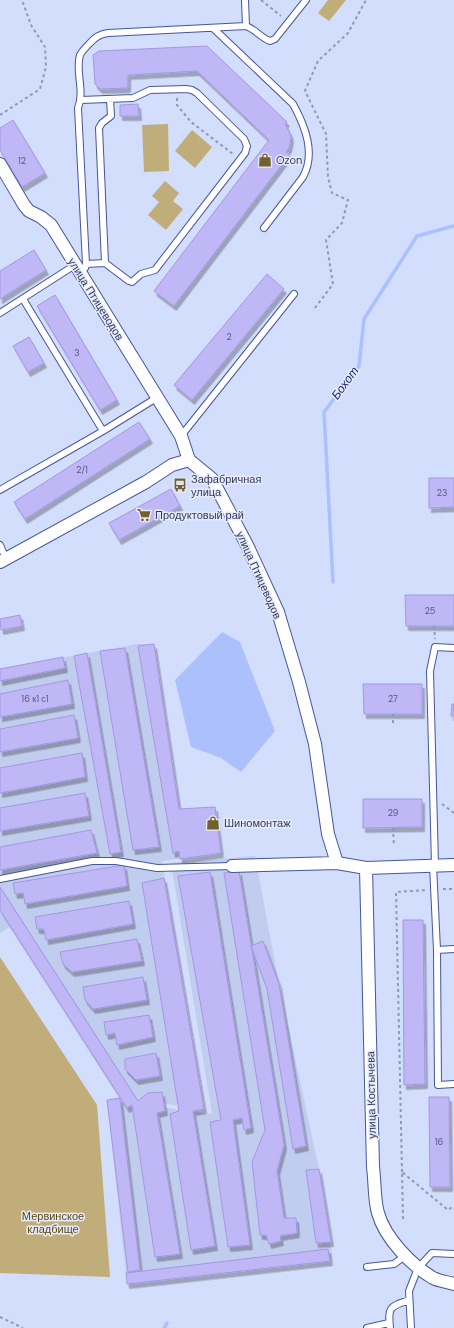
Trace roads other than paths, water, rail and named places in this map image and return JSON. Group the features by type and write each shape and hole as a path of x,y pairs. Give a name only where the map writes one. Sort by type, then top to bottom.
{"street":[{"name":"улица Птицеводов","path":"0,164 29,211 41,217 51,225 81,267 181,436 189,460 212,478 247,545 278,612 299,682 315,744 328,834 337,863"},
{"path":"3,560 146,482 172,465 189,460"},
{"path":"232,866 337,863 366,868 454,864"},
{"name":"улица Костычева","path":"366,868 373,1167 378,1212 384,1229 418,1268 434,1278 454,1284"}],"lane":[{"path":"245,0 246,26"},
{"path":"81,267 78,108 81,100 80,55 93,39 100,34 246,26 251,28 266,40 270,41 275,39 306,0"},
{"path":"213,28 293,104 302,120 308,143 308,169 264,228"},
{"path":"0,313 81,267 105,263 129,282 132,282 141,274 155,270 245,153 247,146 244,139 197,93 192,90 150,90 136,97 81,100"},
{"path":"105,263 99,128 102,123 111,116 110,99"},
{"path":"181,436 294,294"},
{"path":"23,299 103,431"},
{"path":"0,490 103,431 158,397"},
{"path":"0,545 3,560"},
{"path":"454,648 435,647 430,671 434,889 437,950 438,1084 454,1084"},
{"path":"0,879 92,861 116,861 157,868 232,866"},
{"path":"437,950 454,949"},
{"path":"411,1328 409,1291 418,1268 432,1254 454,1254"},
{"path":"367,1267 394,1264 406,1255"},
{"path":"367,1328 389,1326 388,1313 390,1308 393,1305 409,1300"}],"water":[{"path":"222,632 240,642 275,731 241,772 221,758 191,747 175,680"}],"waterway":[{"name":"Бохот","path":"333,582 324,412 359,366 364,319 417,236 454,226"},
{"path":"164,1328 167,1323"}],"place":[{"name":"Ozon","path":"265,160"},
{"name":"Зафабричная улица","path":"180,485"},
{"name":"Продуктовый рай","path":"144,515"},
{"name":"Шиномонтаж","path":"213,823"}],"park label":[{"name":"Мервинское кладбище","path":"53,1222"}]}
